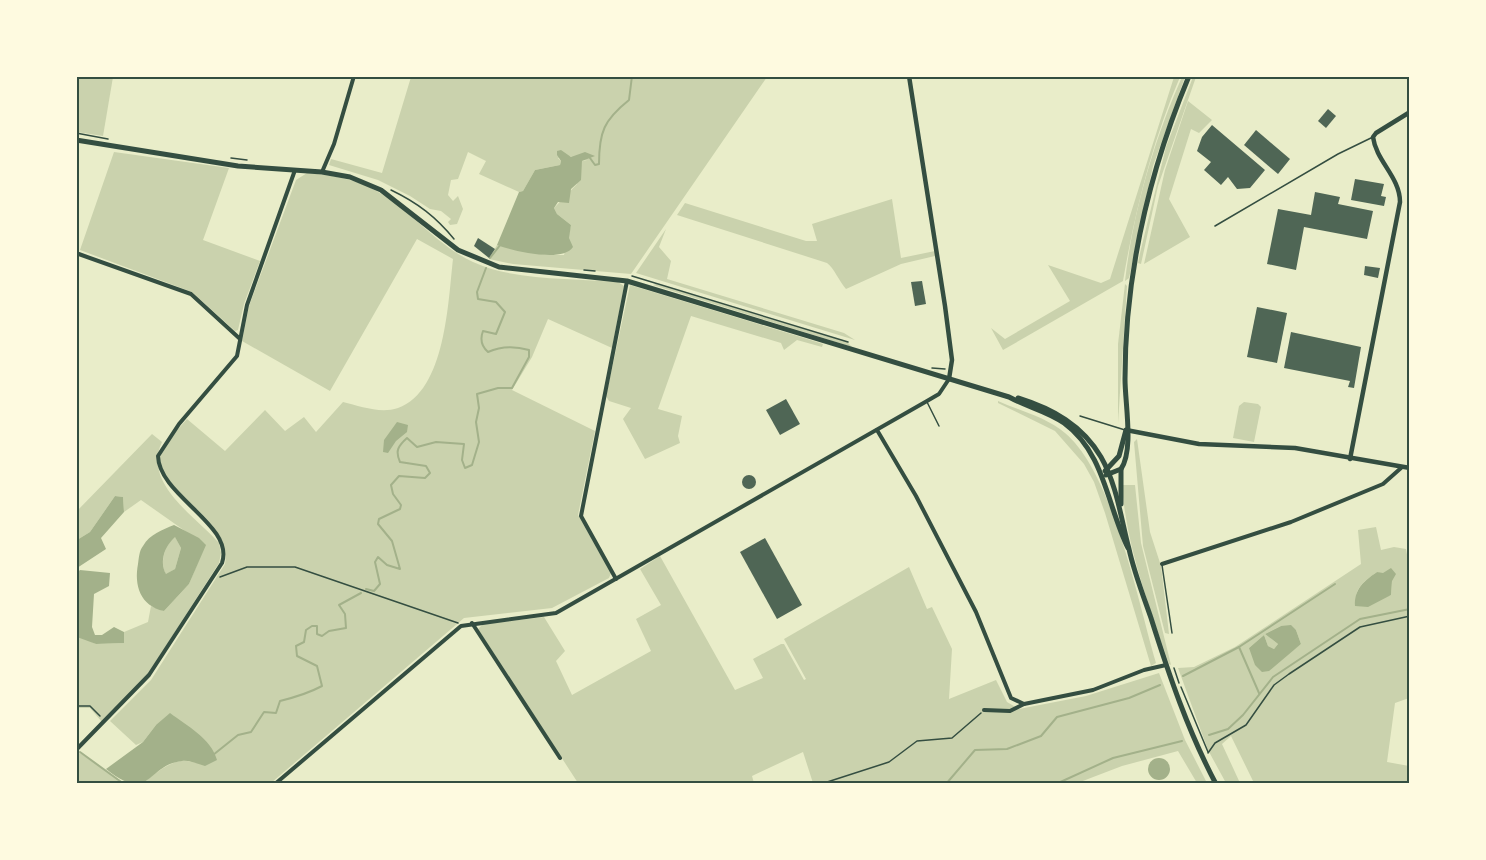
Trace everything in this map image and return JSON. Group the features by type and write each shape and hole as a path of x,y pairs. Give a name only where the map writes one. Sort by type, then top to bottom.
{"main road":[{"path":"1122,518 1119,483 1121,469 1129,450 1126,430 1125,348 1133,272 1152,185 1169,129 1189,76"},
{"path":"76,140 238,166 322,172 350,177 381,190 458,250 498,267 627,281 1037,404 1066,418 1091,442 1108,472 1122,518 1128,548"},
{"path":"1009,397 1058,419 1086,444 1102,474 1166,665 1193,736 1216,783"},
{"path":"1108,472 1119,456 1126,430"},
{"path":"1102,474 1121,469"}],"street":[{"path":"322,172 334,144 354,76"},
{"path":"275,783 461,626 556,613 939,394 949,379 952,360 909,76"},
{"path":"1350,459 1400,202 1399,190 1375,147 1374,135 1410,112"},
{"path":"76,750 149,675 224,558 223,547 208,524 165,480 158,456 179,424 237,356 247,305 295,170"},
{"path":"76,253 191,294 239,338"},
{"path":"616,579 581,516 627,281"},
{"path":"877,430 916,496 976,612 1011,698 1024,704"},
{"path":"1126,430 1199,444 1295,448 1410,468"},
{"path":"1162,564 1310,514 1383,484 1401,468"},
{"path":"472,623 560,758"},
{"path":"984,710 1010,711 1024,704 1093,690 1144,670 1166,665"}],"lane":[{"path":"1215,226 1374,135"},
{"path":"927,401 939,426"},
{"path":"1080,416 1126,430"},
{"path":"1162,564 1172,633"}],"path":[{"path":"76,133 109,139"},
{"path":"228,159 256,162"},
{"path":"429,213 456,242"},
{"path":"576,269 600,272"},
{"path":"213,577 218,578 247,567 295,567 456,621 461,626"},
{"path":"1174,667 1208,753 1215,743 1246,725 1274,685 1281,679 1360,627 1410,616"},
{"path":"76,706 90,706 105,722"},
{"path":"821,783 888,762 917,741 952,738 984,710"}],"shaded area":[{"path":"76,77 113,77 103,136 77,132"},
{"path":"411,77 767,77 631,274 513,264 489,259 497,245 546,255 564,255 571,225 557,214 554,208 577,184 582,161 587,160 567,156 558,158 561,161 560,165 535,170 523,191 519,192 479,174 486,161 468,152 458,179 451,180 448,195 453,201 458,196 463,209 457,224 450,225 448,222 451,219 441,211 430,209 378,180 329,165 331,159 382,173"},
{"path":"1174,77 1180,77 1161,126 1146,177 1123,281 1003,350 991,328 1005,339 1070,301 1048,265 1101,283 1110,279"},
{"path":"1182,77 1185,77 1153,166 1129,278 1125,281 1133,229 1146,177 1162,126"},
{"path":"1193,77 1196,77 1158,186 1141,264 1138,263 1140,253 1166,147"},
{"path":"1188,101 1212,120 1199,133 1191,129 1169,199 1190,237 1144,264 1165,170"},
{"path":"561,150 571,157 585,152 595,156 582,161 581,180 571,189 569,203 558,202 554,208 557,214 571,225 569,238 573,247 568,252 549,255 497,245 519,192 523,191 535,170 560,165 561,161 557,151"},
{"path":"114,152 229,168 203,240 260,261 244,304 238,330 235,331 192,292 80,250"},
{"path":"307,173 339,177 369,187 396,204 459,254 489,268 525,276 618,282 624,286 612,348 548,319 532,357 512,390 595,431 578,515 611,573 609,578 552,608 464,618 271,783 143,783 178,761 191,762 156,725 143,742 136,745 110,721 151,680 225,564 224,547 217,532 178,491 161,466 161,452 166,443 187,419 225,451 265,410 285,431 304,417 316,432 343,402 377,410 398,408 414,398 426,383 442,343 453,259 417,239 330,391 242,341 249,306 296,180"},
{"path":"892,199 901,258 935,251 935,256 901,264 846,289 827,263 677,215 685,203 806,241 817,241 812,224"},
{"path":"666,229 659,247 671,261 667,279 844,333 855,340 636,273"},
{"path":"656,284 847,342 852,347 653,285"},
{"path":"1125,284 1127,286 1118,423 1118,344"},
{"path":"630,285 823,344 822,347 797,340 784,350 781,343 691,316 658,409 682,416 678,436 680,443 645,459 623,419 631,408 609,401 606,396"},
{"path":"998,401 1058,427 1082,452 1097,477 1122,540 1132,574 1156,663 1151,666 1105,513 1094,482 1084,464 1055,431"},
{"path":"1244,402 1258,404 1261,407 1254,442 1233,438 1239,406"},
{"path":"397,422 408,425 407,432 396,441 388,453 383,452 384,440"},
{"path":"152,434 162,442 158,457 159,471 165,485 185,510 219,543 221,553 219,563 148,674 102,722 90,708 77,708 76,637 80,636 96,644 124,643 124,632 148,622 151,606 164,611 189,584 205,545 141,500 124,512 123,497 115,496 90,532 77,540 77,511"},
{"path":"1137,439 1150,532 1161,566 1169,634 1165,633 1143,546 1134,442"},
{"path":"1122,485 1135,485 1141,543 1171,665 1133,553"},
{"path":"115,496 123,497 124,512 101,538 106,549 77,568 77,540 90,532"},
{"path":"174,525 199,538 206,545 189,584 164,611 149,604 140,594 137,572 140,552 149,538","holes":["175,537 181,548 175,569 166,574 163,559 168,545"]},
{"path":"1376,527 1381,550 1394,547 1406,549 1409,565 1409,698 1395,703 1387,762 1409,766 1409,783 1254,783 1231,736 1222,744 1240,783 1226,783 1208,750 1178,668 1194,667 1235,647 1361,564 1358,530","holes":["1377,572 1392,580 1391,595 1356,606 1358,590","1281,626 1296,630 1301,644 1288,654 1249,648 1264,635 1268,646 1274,649 1278,644 1265,634"]},
{"path":"175,536 181,548 175,569 166,575 163,564 164,554 168,544"},
{"path":"660,556 735,690 763,678 753,659 781,644 784,644 804,680 806,679 784,639 909,567 927,609 932,607 952,649 949,699 996,680 1007,702 1019,709 1086,696 1159,673 1185,740 1207,783 1197,783 1178,751 1122,766 1075,784 813,783 803,752 752,776 754,783 578,783 478,629 483,624 544,617 565,651 556,661 572,695 651,651 636,619 661,605 640,569"},
{"path":"1391,568 1396,574 1392,581 1391,595 1368,607 1355,606 1356,595 1364,582 1377,572 1383,573"},
{"path":"80,570 110,573 109,586 94,594 92,627 95,635 102,635 114,627 124,632 124,643 96,644 77,637 77,573"},
{"path":"1291,625 1296,630 1301,644 1269,671 1262,672 1255,665 1249,648 1264,635 1268,646 1274,649 1278,644 1265,634 1281,626"},
{"path":"170,713 210,745 217,760 205,766 185,761 170,764 140,783 121,779 106,769 143,742 156,725"},
{"path":"80,753 124,783 77,783 77,754"},
{"path":"1159,758 1167,761 1170,769 1167,777 1159,780 1151,777 1148,769 1151,761"}],"building":[{"path":"1328,109 1336,116 1326,128 1318,121"},
{"path":"1212,125 1265,170 1250,188 1237,189 1228,177 1221,185 1204,170 1211,162 1197,151 1202,137"},
{"path":"1256,130 1290,159 1278,174 1244,145"},
{"path":"1355,179 1384,184 1381,196 1386,197 1384,206 1351,200"},
{"path":"1315,192 1340,197 1338,204 1373,211 1367,239 1304,227 1296,270 1267,264 1278,209 1311,215"},
{"path":"478,238 495,249 489,258 474,246"},
{"path":"1365,266 1380,268 1378,278 1364,275"},
{"path":"922,281 926,304 915,306 911,282"},
{"path":"1257,307 1287,313 1277,363 1247,357"},
{"path":"1291,332 1361,347 1354,388 1348,387 1350,381 1284,368"},
{"path":"786,399 800,424 780,435 766,410"},
{"path":"749,475 754,477 756,482 754,487 749,489 744,487 742,482 744,477"},
{"path":"765,538 802,605 777,619 740,552"}],"waterway":[{"path":"590,158 595,165 599,164 602,135 614,114 629,100 632,76"},
{"path":"490,258 501,244"},
{"path":"366,589 374,591 380,584 375,562 378,557 387,565 400,569 392,541 378,524 379,519 400,509 401,505 393,494 391,485 399,476 425,478 430,473 426,466 400,462 398,455 400,446 407,438 417,447 436,442 464,444 462,460 465,468 472,465 479,442 476,422 479,408 477,394 498,388 512,388 529,357 529,350 508,347 488,352 483,345 481,340 483,331 496,334 505,312 496,302 478,299 477,292 486,268"},
{"path":"1239,647 1335,584"},
{"path":"213,755 238,735 251,732 264,712 276,713 280,701 322,686 317,666 297,656 296,646 304,642 306,630 312,626 317,626 317,634 322,636 329,631 346,628 345,614 339,605 361,593"},
{"path":"1209,735 1228,729 1243,715 1273,677 1360,619 1410,609"},
{"path":"1183,676 1239,647 1259,693"},
{"path":"946,784 975,750 1007,749 1041,736 1057,717 1129,698 1160,685"},
{"path":"1056,784 1113,758 1182,741"},
{"path":"80,752 124,784"}]}
